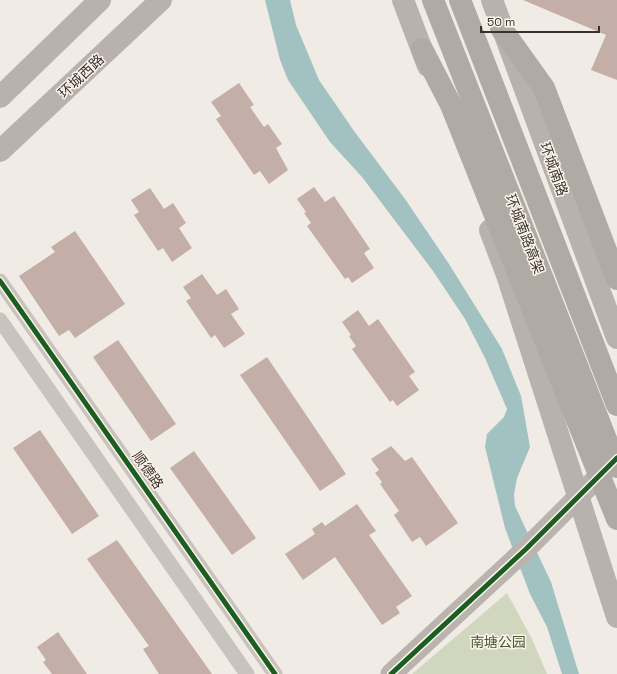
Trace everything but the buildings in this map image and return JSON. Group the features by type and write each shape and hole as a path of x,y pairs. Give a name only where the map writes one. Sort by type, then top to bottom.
{"highway":[{"name":"环城南路高架","path":"433,0 617,467"},
{"name":"环城南路高架","path":"460,0 617,405"},
{"path":"501,28 544,88 617,279"},
{"path":"422,49 451,105 617,519"}],"main road":[{"path":"0,97 100,0"},
{"name":"环城西路","path":"0,152 161,0"},
{"path":"403,0 507,276 572,502 617,617"},
{"name":"环城南路","path":"492,0 501,28 617,338"}],"street":[{"name":"顺德路","path":"0,281 275,674"},
{"path":"0,320 247,674"},
{"path":"391,674 526,549 617,458"}],"green space":[{"name":"南塘公园","path":"507,593 532,639 547,674 412,674"}],"water":[{"path":"265,0 290,0 296,25 319,80 354,131 405,199 449,264 502,349 521,396 530,447 517,478 514,494 515,506 551,582 579,674 562,674 547,627 530,594 505,528 485,447 487,434 504,417 507,409 485,358 465,319 433,271 362,177 330,142 288,80 280,60"}],"cycle path":[{"path":"0,281 275,674"},
{"path":"391,674 526,549 617,458"}]}
